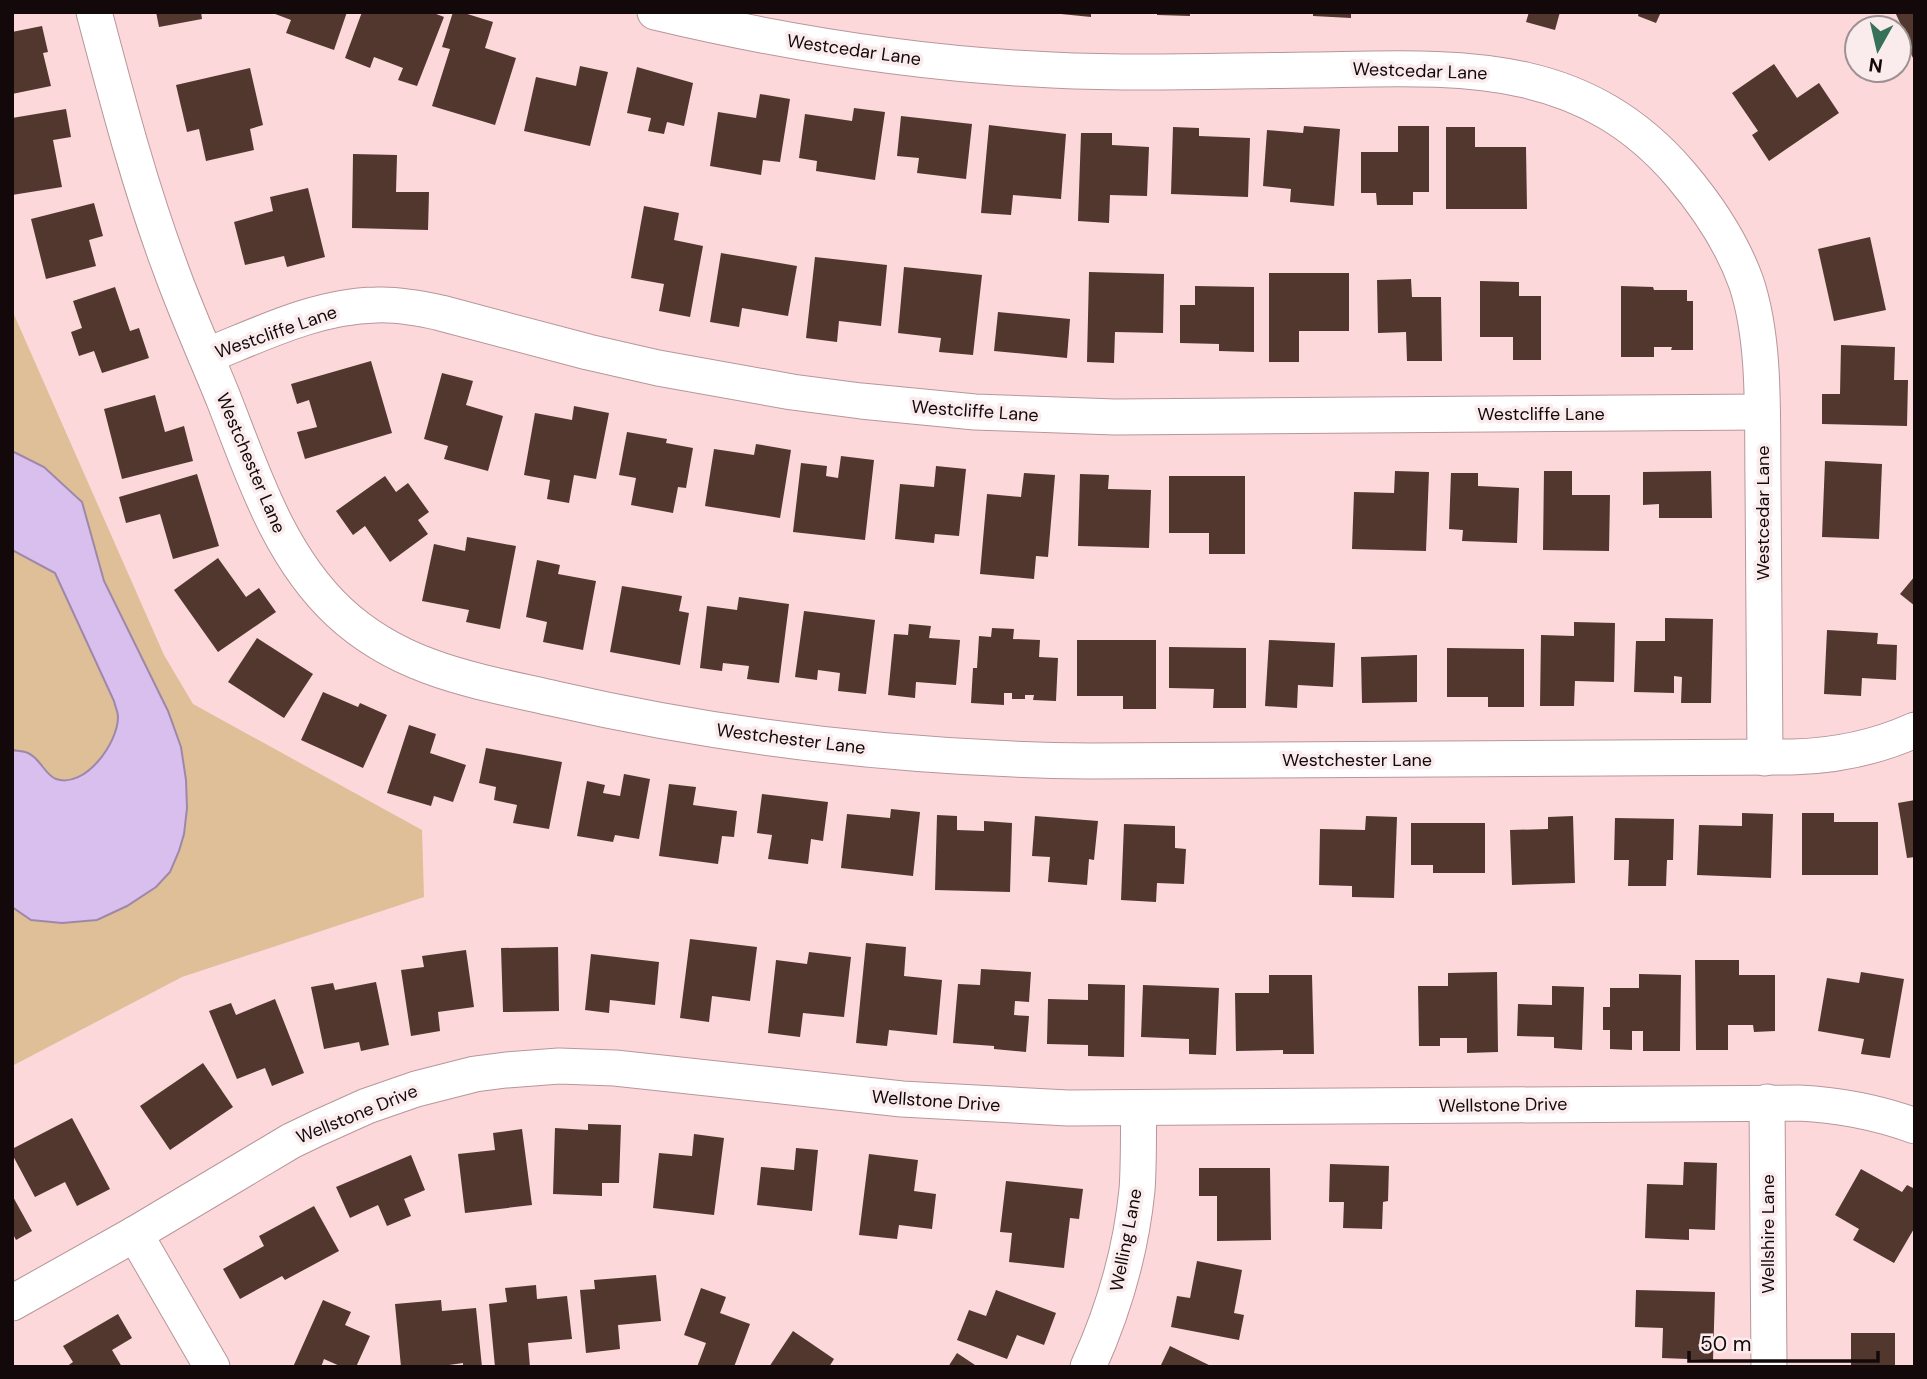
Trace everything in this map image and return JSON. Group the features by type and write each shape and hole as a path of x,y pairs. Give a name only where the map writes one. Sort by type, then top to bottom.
{"street":[{"name":"Westchester Lane","path":"94,12 123,119 171,269 276,526 320,592 356,627 385,647 421,664 468,679 598,708 739,734 950,757 1079,761 1814,757 1880,744 1915,730"},
{"name":"Westcedar Lane","path":"655,12 752,34 855,52 1006,68 1110,72 1443,69 1487,72 1526,79 1562,90 1620,120 1673,165 1697,193 1733,252 1751,303 1758,346 1762,412 1765,758"},
{"name":"Westcliffe Lane","path":"206,356 311,316 358,306 398,306 441,313 628,362 722,380 861,401 975,412 1115,417 1762,412"},
{"name":"Wellstone Drive","path":"12,1303 291,1141 343,1116 416,1089 475,1074 506,1070 559,1066 615,1068 902,1099 1068,1108 1767,1102 1843,1106 1915,1126"},
{"name":"Wellshire Lane","path":"1767,1102 1769,1367"},
{"name":"Welling Lane","path":"1088,1367 1107,1321 1131,1232 1138,1173 1139,1108"},
{"path":"135,1234 212,1367"}],"shaded area":[{"path":"12,310 164,655 193,704 422,830 424,897 182,977 12,1066"},
{"path":"12,451 44,467 82,502 104,581 168,711 181,747 187,808 184,834 170,872 156,887 127,906 97,920 62,923 31,920 12,907 12,750 32,755 56,779 78,777 98,762 106,751 117,728 118,717 114,701 55,573 12,550"}],"building":[{"path":"156,12 201,12 202,19 159,27"},
{"path":"270,12 347,12 334,50 286,33 291,20"},
{"path":"362,12 431,12 444,17 417,86 398,80 403,68 374,57 370,68 345,58"},
{"path":"453,12 493,22 485,48 516,58 495,125 432,106 450,49 442,47"},
{"path":"1091,12 1091,17 1061,14"},
{"path":"1157,12 1190,12 1190,16 1157,15"},
{"path":"1313,12 1351,12 1351,18 1313,16"},
{"path":"1529,12 1560,12 1555,30 1526,22"},
{"path":"1639,12 1661,12 1656,23 1638,16"},
{"path":"1895,12 1915,12 1913,58 1913,14"},
{"path":"42,26 48,52 43,53 51,86 12,94 12,32"},
{"path":"1774,64 1797,98 1819,83 1839,113 1769,161 1752,135 1758,131 1732,93"},
{"path":"580,66 608,72 590,146 524,131 536,77 576,86"},
{"path":"637,67 693,83 684,126 667,122 664,134 648,131 651,118 627,113"},
{"path":"250,68 263,125 250,129 254,150 206,161 199,129 187,132 176,85"},
{"path":"760,94 790,99 780,162 763,160 761,175 710,166 718,112 756,118"},
{"path":"854,108 885,112 875,180 816,171 817,161 799,158 805,114 852,121"},
{"path":"66,109 71,137 53,140 62,187 12,195 12,118"},
{"path":"901,116 972,124 966,179 917,173 919,158 897,156"},
{"path":"989,125 1066,134 1061,199 1013,195 1011,215 981,213"},
{"path":"1304,126 1340,129 1334,206 1290,202 1291,189 1263,186 1267,130 1303,133"},
{"path":"1398,126 1429,126 1429,192 1413,192 1413,205 1377,205 1376,193 1361,193 1361,152 1398,152"},
{"path":"1173,127 1199,128 1199,136 1250,138 1248,197 1171,194"},
{"path":"1446,127 1475,127 1475,147 1526,147 1527,209 1446,209"},
{"path":"1081,133 1112,133 1112,145 1149,147 1147,196 1110,195 1109,223 1078,221"},
{"path":"353,154 397,155 396,192 429,192 428,230 352,228"},
{"path":"308,188 325,257 287,267 284,256 245,265 234,222 273,211 270,197"},
{"path":"94,203 103,236 89,240 96,266 46,279 31,219"},
{"path":"644,206 679,213 674,240 703,246 690,317 659,311 664,284 631,278"},
{"path":"1870,237 1886,310 1834,321 1818,249"},
{"path":"721,253 797,266 788,316 742,308 739,327 710,322"},
{"path":"815,257 887,265 881,326 839,321 837,342 806,338"},
{"path":"904,267 982,275 973,355 939,352 941,338 898,333"},
{"path":"1089,272 1164,274 1163,333 1115,332 1114,363 1087,362"},
{"path":"1269,273 1349,273 1349,331 1299,331 1299,362 1269,362"},
{"path":"1411,279 1412,297 1441,297 1442,361 1407,361 1406,332 1378,333 1377,280"},
{"path":"1480,281 1519,282 1519,296 1541,296 1541,360 1513,360 1513,337 1480,337"},
{"path":"1195,286 1254,287 1254,352 1219,351 1219,344 1180,343 1180,305 1195,305"},
{"path":"1621,286 1687,290 1687,301 1693,301 1693,350 1654,347 1654,357 1621,357"},
{"path":"115,287 130,331 139,328 149,358 102,373 94,351 79,356 71,332 82,328 73,301"},
{"path":"998,312 1070,319 1067,358 994,351"},
{"path":"1841,345 1895,347 1894,380 1908,380 1907,426 1822,424 1822,394 1840,394"},
{"path":"371,361 392,433 305,459 297,432 317,427 309,400 297,404 291,384"},
{"path":"442,373 473,381 466,405 503,416 488,471 444,459 448,446 424,439"},
{"path":"155,395 165,432 184,426 193,461 122,479 104,409"},
{"path":"574,406 609,413 596,479 574,475 569,503 547,499 550,480 524,475 535,413 572,420"},
{"path":"627,432 667,439 666,443 693,448 686,488 678,487 673,513 631,505 636,478 619,475"},
{"path":"756,444 791,450 780,518 705,506 714,449 754,455"},
{"path":"841,456 874,460 865,540 793,532 801,463 827,466 826,476 838,478"},
{"path":"1825,461 1882,464 1879,539 1822,537"},
{"path":"936,466 966,469 959,536 935,534 934,543 895,539 900,484 934,487"},
{"path":"1395,471 1429,472 1426,551 1352,549 1354,492 1394,493"},
{"path":"1544,471 1572,471 1572,495 1610,495 1609,551 1543,550"},
{"path":"1711,471 1712,518 1659,518 1659,504 1643,505 1643,472"},
{"path":"1024,473 1055,475 1048,557 1036,556 1034,579 980,574 987,494 1021,497"},
{"path":"1451,473 1478,473 1478,486 1519,488 1517,543 1462,541 1463,530 1449,529"},
{"path":"197,474 219,546 173,559 160,514 126,523 119,497"},
{"path":"1080,474 1109,475 1108,489 1151,490 1149,548 1078,546"},
{"path":"385,476 396,492 408,483 429,512 418,520 428,534 390,562 365,526 353,535 336,511"},
{"path":"1169,476 1245,476 1245,554 1209,554 1209,533 1169,533"},
{"path":"467,537 516,546 500,629 466,622 469,610 422,601 434,544 465,551"},
{"path":"218,558 246,597 259,588 276,612 218,652 174,590"},
{"path":"537,560 560,565 558,574 596,581 583,650 543,642 547,622 526,617"},
{"path":"1915,576 1915,606 1900,594"},
{"path":"622,586 682,596 679,611 689,613 680,665 610,652"},
{"path":"739,597 789,604 779,683 747,679 749,666 723,663 722,671 700,668 707,606 737,610"},
{"path":"804,611 875,620 866,694 838,691 840,673 818,670 817,680 795,677"},
{"path":"1665,618 1713,619 1711,703 1681,703 1682,677 1674,676 1674,693 1634,692 1636,641 1665,641"},
{"path":"1574,622 1615,623 1614,682 1575,681 1574,706 1540,706 1541,635 1574,636"},
{"path":"909,624 931,626 929,638 960,640 956,685 916,682 915,698 888,695 894,634 908,635"},
{"path":"992,628 1014,629 1013,639 1040,640 1039,657 1058,658 1056,701 1033,700 1034,695 1025,695 1025,699 1012,699 1012,693 1004,693 1004,705 971,703 973,668 977,668 979,636 991,637"},
{"path":"1827,630 1878,633 1877,644 1897,645 1896,680 1862,678 1861,696 1824,694"},
{"path":"257,638 313,674 284,718 228,682"},
{"path":"1077,640 1156,640 1156,709 1123,709 1123,696 1077,696"},
{"path":"1269,640 1335,643 1333,687 1298,685 1297,708 1265,706"},
{"path":"1169,647 1246,648 1246,708 1213,708 1214,689 1169,688"},
{"path":"1447,648 1524,649 1524,707 1488,707 1488,697 1447,697"},
{"path":"1417,655 1417,702 1362,703 1361,657"},
{"path":"323,692 358,707 360,703 387,715 363,768 301,740"},
{"path":"409,725 436,734 430,753 466,765 453,802 434,796 431,806 387,793"},
{"path":"486,748 562,762 549,829 513,823 517,805 494,800 496,787 479,783"},
{"path":"624,774 650,779 639,839 615,835 613,842 577,836 587,781 605,785 603,793 620,796"},
{"path":"669,784 696,787 693,805 737,811 734,837 722,836 718,864 659,856"},
{"path":"762,794 828,802 823,841 811,839 808,864 768,859 772,835 757,833"},
{"path":"1915,800 1915,857 1907,858 1898,803"},
{"path":"891,809 920,812 913,876 841,868 847,814 890,818"},
{"path":"1742,813 1773,814 1771,878 1697,875 1699,825 1742,826"},
{"path":"1802,813 1834,813 1834,822 1878,822 1878,875 1802,875"},
{"path":"937,815 957,816 957,830 984,831 984,821 1012,823 1010,892 935,890"},
{"path":"1035,816 1098,821 1094,860 1089,859 1087,885 1048,882 1050,857 1032,856"},
{"path":"1366,816 1397,817 1394,898 1352,897 1352,886 1319,885 1320,829 1365,830"},
{"path":"1573,816 1575,883 1512,885 1510,830 1548,829 1548,817"},
{"path":"1615,818 1674,819 1673,860 1667,860 1666,886 1628,886 1629,860 1614,860"},
{"path":"1411,823 1485,823 1485,873 1433,873 1433,865 1411,865"},
{"path":"1124,824 1175,826 1175,848 1186,849 1184,884 1157,883 1156,902 1121,900"},
{"path":"690,939 757,947 750,1001 712,996 709,1022 680,1018"},
{"path":"866,943 906,947 904,976 942,980 937,1035 889,1030 887,1046 856,1043"},
{"path":"558,947 559,1011 503,1012 501,948"},
{"path":"466,950 474,1007 438,1012 440,1031 411,1036 401,970 424,967 422,956"},
{"path":"809,952 851,957 844,1017 803,1013 800,1037 768,1033 776,960 807,964"},
{"path":"591,954 659,962 655,1005 610,1000 609,1013 585,1010"},
{"path":"1695,960 1739,960 1739,975 1775,975 1775,1031 1754,1032 1753,1025 1728,1025 1728,1050 1696,1050"},
{"path":"981,969 1031,972 1029,1002 1015,1001 1014,1015 1029,1016 1026,1052 953,1043 958,984 980,985"},
{"path":"1497,972 1498,1052 1467,1053 1467,1038 1440,1038 1440,1046 1419,1046 1418,986 1448,986 1448,973"},
{"path":"1861,972 1904,979 1890,1058 1861,1054 1864,1039 1818,1031 1827,978 1859,983"},
{"path":"1639,974 1681,975 1680,1051 1643,1051 1643,1031 1632,1031 1632,1050 1610,1049 1610,1030 1603,1030 1603,1007 1610,1007 1610,988 1639,988"},
{"path":"1269,975 1312,975 1314,1054 1283,1054 1283,1050 1236,1051 1235,993 1269,993"},
{"path":"376,982 389,1045 361,1051 359,1042 324,1049 311,987 333,983 335,990"},
{"path":"1088,984 1125,985 1124,1057 1088,1056 1088,1045 1047,1044 1048,999 1088,1000"},
{"path":"1143,985 1219,988 1216,1055 1189,1054 1189,1039 1141,1037"},
{"path":"1552,986 1584,987 1582,1050 1554,1048 1554,1037 1517,1036 1518,1004 1552,1005"},
{"path":"275,999 304,1073 272,1086 265,1068 237,1079 209,1011 231,1003 236,1015"},
{"path":"203,1063 233,1107 170,1150 140,1106"},
{"path":"72,1118 110,1189 77,1206 65,1182 35,1197 12,1154 12,1149"},
{"path":"588,1124 621,1125 619,1183 602,1183 602,1196 553,1194 555,1128 588,1130"},
{"path":"522,1129 532,1205 465,1213 458,1154 495,1150 493,1133"},
{"path":"694,1134 724,1138 714,1215 653,1208 659,1153 692,1156"},
{"path":"796,1148 818,1150 812,1211 757,1205 761,1167 794,1170"},
{"path":"869,1154 918,1160 914,1191 936,1194 932,1229 899,1225 897,1239 859,1235"},
{"path":"411,1155 425,1190 404,1199 411,1216 387,1226 378,1205 350,1218 336,1187"},
{"path":"1684,1162 1717,1163 1715,1230 1689,1229 1689,1240 1645,1238 1647,1184 1683,1185"},
{"path":"1330,1164 1389,1166 1388,1201 1383,1202 1382,1229 1343,1228 1344,1202 1329,1202"},
{"path":"1199,1168 1270,1168 1271,1240 1217,1241 1217,1196 1199,1196"},
{"path":"1861,1169 1902,1192 1907,1185 1915,1189 1915,1227 1894,1263 1853,1240 1859,1229 1835,1215"},
{"path":"1006,1181 1083,1189 1079,1219 1070,1218 1064,1268 1009,1262 1012,1233 1000,1232"},
{"path":"12,1195 32,1231 16,1240 12,1232"},
{"path":"314,1206 339,1251 285,1280 282,1276 240,1299 223,1269 264,1246 259,1236"},
{"path":"1197,1261 1242,1270 1234,1313 1244,1315 1239,1340 1171,1327 1177,1296 1190,1298"},
{"path":"656,1275 661,1321 618,1325 620,1349 586,1353 580,1290 595,1289 594,1280"},
{"path":"536,1285 537,1299 567,1296 572,1339 528,1343 530,1367 495,1367 489,1304 507,1302 505,1288"},
{"path":"701,1288 726,1297 720,1313 750,1324 734,1367 697,1367 706,1343 684,1335"},
{"path":"996,1290 1056,1313 1044,1345 1017,1335 1007,1359 957,1340 969,1310 986,1316"},
{"path":"1636,1290 1715,1292 1713,1360 1662,1358 1663,1328 1635,1327"},
{"path":"323,1300 351,1312 345,1325 370,1336 356,1367 342,1367 324,1359 321,1367 293,1367"},
{"path":"441,1300 442,1311 476,1308 482,1367 463,1367 463,1363 435,1367 401,1367 395,1304"},
{"path":"118,1314 132,1338 112,1350 122,1367 66,1367 73,1362 63,1346"},
{"path":"793,1331 834,1359 829,1367 769,1367"},
{"path":"1851,1333 1895,1333 1895,1367 1851,1367"},
{"path":"1170,1346 1213,1367 1160,1367"},
{"path":"957,1353 978,1367 948,1367"}]}
